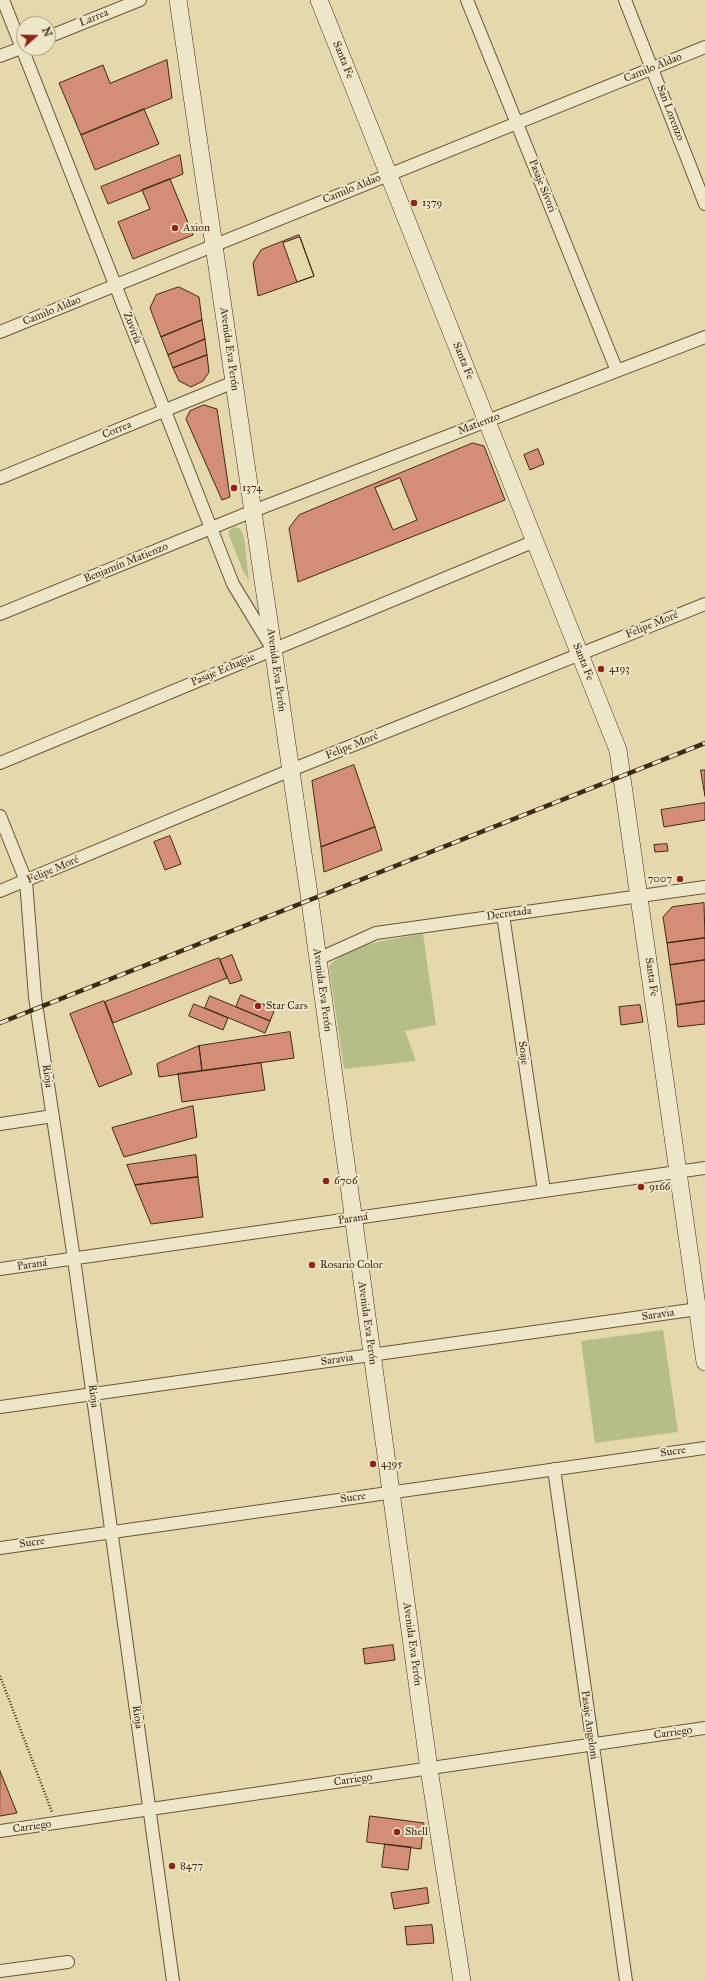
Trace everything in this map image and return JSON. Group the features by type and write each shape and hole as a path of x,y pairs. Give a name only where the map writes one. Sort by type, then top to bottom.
{"main road":[{"name":"Avenida Eva Perón","path":"178,0 291,770 430,1769 462,1981"},
{"name":"Santa Fe","path":"319,0 618,750 640,896 705,1362"}],"street":[{"name":"Zuviría","path":"3,0 16,31"},
{"name":"Larrea","path":"56,34 140,0"},
{"name":"Pasaje Sívori","path":"467,0 617,371"},
{"name":"San Lorenzo","path":"625,0 653,68 705,204"},
{"name":"Camilo Aldao","path":"0,332 214,244 705,47"},
{"path":"0,56 16,50"},
{"name":"Zuviría","path":"26,56 164,411 233,584 273,649"},
{"name":"Matienzo","path":"253,511 705,337"},
{"name":"Correa","path":"0,478 234,382"},
{"name":"Benjamín Matienzo","path":"0,614 253,511"},
{"name":"Pasaje Echagüe","path":"0,763 535,541"},
{"name":"Felipe Moré","path":"0,891 291,770 705,604"},
{"name":"Rioja","path":"0,816 26,881 35,997 93,1394 173,1981"},
{"name":"Decretada","path":"318,959 376,933 705,887"},
{"name":"Soaje","path":"503,915 544,1191"},
{"path":"0,1124 53,1116"},
{"name":"Paraná","path":"0,1269 705,1168"},
{"name":"Saravia","path":"0,1407 698,1309"},
{"name":"Sucre","path":"0,1548 705,1448"},
{"name":"Pasaje Angeloni","path":"554,1469 626,1981"},
{"name":"Carriego","path":"0,1831 705,1728"},
{"path":"0,1972 68,1962"}],"path":[{"path":"0,1676 57,1823"}],"green space":[{"path":"234,527 240,529 244,537 249,581 243,571 229,535 229,531"},
{"path":"423,934 436,1025 405,1031 416,1061 344,1069 329,966 338,958 361,947 386,940"},
{"path":"663,1330 678,1432 595,1443 581,1341"}],"building":[{"path":"167,60 172,98 81,135 59,83 103,65 110,83"},
{"path":"144,109 159,144 95,170 81,135"},
{"path":"180,155 183,174 108,204 101,187"},
{"path":"170,179 193,235 133,259 118,222 150,209 142,190"},
{"path":"299,235 314,276 258,296 253,263 261,250"},
{"path":"300,237 314,276 297,282 283,243"},
{"path":"179,287 199,297 202,320 161,337 150,308 156,295"},
{"path":"202,320 205,339 168,355 161,337"},
{"path":"205,339 207,355 173,368 168,355"},
{"path":"207,355 209,372 203,381 191,387 179,381 173,368"},
{"path":"204,405 217,409 230,497 222,500 186,419 190,411"},
{"path":"473,443 484,446 505,500 298,582 289,528 299,515"},
{"path":"538,449 544,464 530,470 524,455"},
{"path":"400,478 417,520 393,530 375,488"},
{"path":"354,765 375,827 321,847 312,781"},
{"path":"701,770 705,770 705,796"},
{"path":"705,803 705,820 664,827 661,810"},
{"path":"375,827 382,850 324,872 321,847"},
{"path":"170,836 181,864 165,870 154,842"},
{"path":"667,844 668,851 655,852 654,845"},
{"path":"704,903 705,938 667,943 663,917 672,907"},
{"path":"705,938 705,960 670,965 667,943"},
{"path":"232,955 242,980 230,984 220,960"},
{"path":"219,958 227,978 113,1023 105,1002"},
{"path":"705,960 705,1001 676,1005 670,965"},
{"path":"241,995 275,1009 270,1021 236,1007"},
{"path":"210,996 270,1021 265,1033 205,1008"},
{"path":"104,1001 132,1074 99,1087 70,1014"},
{"path":"705,1001 705,1024 678,1027 676,1005"},
{"path":"194,1004 228,1018 223,1030 189,1016"},
{"path":"640,1005 643,1022 621,1025 619,1007"},
{"path":"290,1032 294,1058 202,1071 199,1046"},
{"path":"199,1046 202,1071 159,1077 157,1064"},
{"path":"261,1063 265,1090 182,1102 178,1074"},
{"path":"193,1106 197,1137 124,1157 112,1128"},
{"path":"196,1155 198,1177 135,1185 127,1165"},
{"path":"198,1177 203,1217 151,1224 135,1185"},
{"path":"393,1645 395,1660 365,1664 363,1649"},
{"path":"0,1771 17,1813 0,1816"},
{"path":"370,1816 424,1823 421,1849 367,1842"},
{"path":"385,1844 411,1847 408,1870 382,1867"},
{"path":"427,1888 429,1903 394,1909 391,1893"},
{"path":"432,1925 434,1943 407,1945 405,1927"}],"railway":[{"path":"0,1023 705,743"}],"place":[{"name":"1379","path":"414,203"},
{"name":"Axion","path":"175,228"},
{"name":"1374","path":"234,488"},
{"name":"4193","path":"601,669"},
{"name":"7007","path":"680,879"},
{"name":"Star Cars","path":"258,1006"},
{"name":"6706","path":"326,1181"},
{"name":"9166","path":"641,1187"},
{"name":"Rosario Color","path":"312,1265"},
{"name":"4395","path":"373,1464"},
{"name":"Shell","path":"397,1832"},
{"name":"8477","path":"172,1866"}]}
